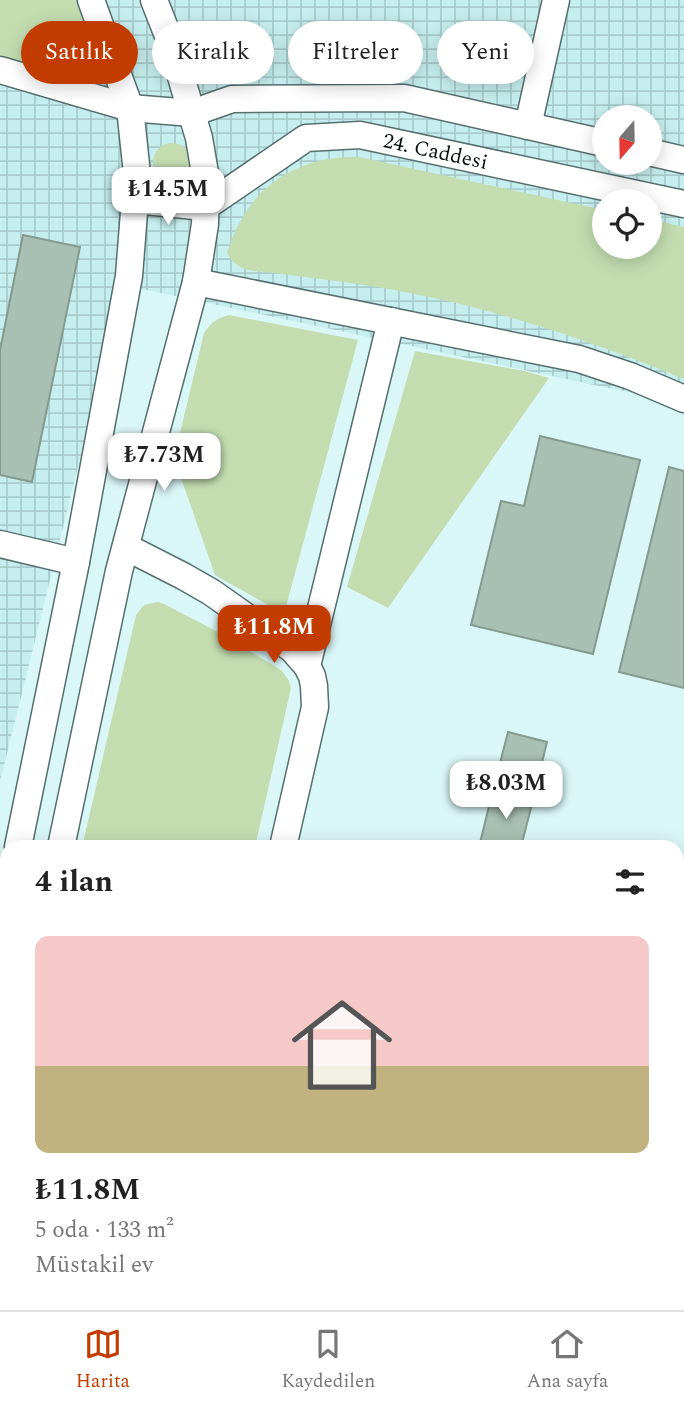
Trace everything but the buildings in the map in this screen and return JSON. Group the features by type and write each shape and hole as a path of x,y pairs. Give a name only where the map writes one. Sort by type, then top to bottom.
{"street":[{"path":"19,840 76,562 129,276 136,174 130,108 91,0"},
{"path":"62,840 125,547 196,282 205,224 206,179 199,138 172,46 154,0"},
{"path":"528,126 556,0"},
{"path":"0,70 130,108 192,113"},
{"name":"24. Caddesi","path":"192,113 232,99 404,98 592,139"},
{"name":"24. Caddesi","path":"205,207 306,138 360,135 684,204"},
{"path":"662,155 684,160"},
{"path":"135,200 205,207"},
{"path":"196,282 579,359 630,376 684,399"},
{"path":"307,666 391,321"},
{"path":"0,544 76,562"},
{"path":"125,547 211,592 292,649 307,666 314,686 315,707 286,840"}],"shaded area":[{"path":"0,0 684,0 684,404 123,285 0,782"}],"green space":[{"path":"0,0 76,0 84,21 21,21 21,65 0,58"},
{"path":"172,143 186,148 191,162 186,176 172,181 158,176 153,162 158,148"},
{"path":"359,157 592,207 592,259 662,259 662,222 684,227 684,379 571,336 494,313 376,287 248,270 233,262 227,253 235,232 256,198 286,174 324,160"},
{"path":"229,315 358,340 284,614 215,575 174,458 204,333 215,321"},
{"path":"415,351 549,378 388,608 347,587"},
{"path":"157,602 164,604 281,670 288,679 291,688 257,840 84,840 136,615 144,605"}]}
